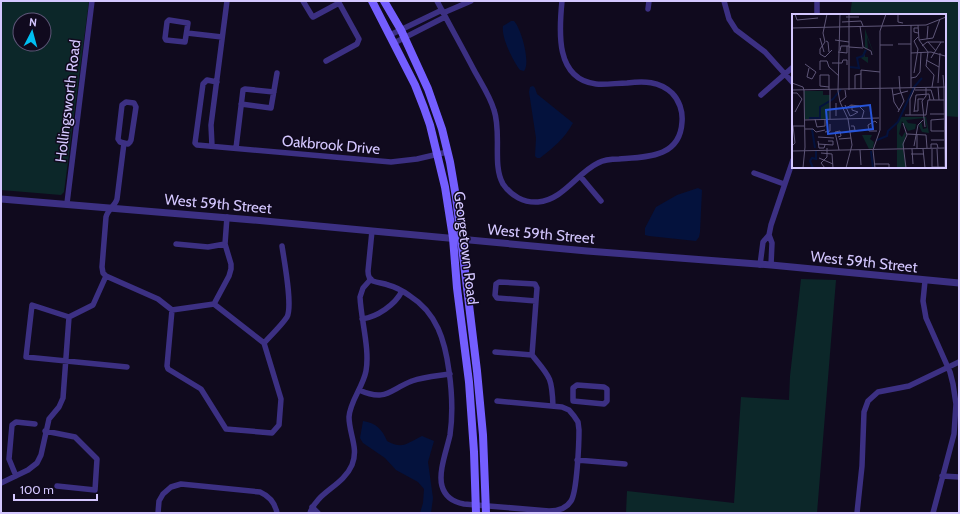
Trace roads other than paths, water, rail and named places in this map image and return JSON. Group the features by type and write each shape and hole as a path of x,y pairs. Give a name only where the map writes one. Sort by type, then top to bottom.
{"main road":[{"name":"Georgetown Road","path":"372,1 415,85 424,108 437,154 457,239 480,400 486,510"},
{"name":"Georgetown Road","path":"384,1 403,34 432,100 442,129 454,183 457,239 457,288 466,355 471,409 476,509"}],"street":[{"name":"Hollingsworth Road","path":"67,204 92,1"},
{"path":"212,146 211,128 227,1"},
{"path":"437,1 492,104 498,129 498,171 506,187 511,193 532,202 539,202 556,196 594,165 602,161 647,157 664,152 677,139 682,127 680,106 677,99 666,88 643,82 594,84 576,76 569,68 563,53 560,33 562,1"},
{"path":"392,39 443,13 472,1"},
{"path":"648,8 649,1"},
{"path":"724,1 729,19 736,30 762,49 792,83"},
{"path":"817,1 817,14"},
{"path":"306,2 313,17 339,2 359,39 359,42 326,61"},
{"path":"168,20 187,22 187,33 185,42 166,40 168,20"},
{"path":"187,33 222,37"},
{"path":"761,95 792,68"},
{"path":"241,104 271,108 276,73"},
{"name":"Oakbrook Drive","path":"217,82 207,80 203,84 195,143 197,144 391,162 417,159 447,152"},
{"path":"236,148 243,91 246,89 274,92"},
{"path":"124,102 132,102 136,107 131,140 129,143 124,143 120,142 118,139 122,105 124,102"},
{"path":"124,143 117,198 115,204 106,216 102,271 106,276 158,299 172,310 214,304 264,343 281,400 279,425 272,433 226,429 201,389 168,369 167,366 172,310"},
{"path":"760,265 762,242 769,235 773,217 792,163"},
{"path":"754,173 784,184"},
{"path":"580,176 601,201"},
{"name":"West 59th Street","path":"1,199 227,217 587,251 959,283"},
{"path":"214,304 231,271 231,264 225,244 227,217"},
{"path":"372,231 368,271 371,279 375,282 388,285 402,291 415,300 424,308 438,326 444,343 450,374 452,417 441,476 446,494 454,501 476,509 560,511 569,504 574,495 578,425 574,416 567,409 562,407 497,401"},
{"path":"769,235 772,243 771,266"},
{"path":"176,244 208,247 225,244"},
{"path":"264,343 287,317 290,306 287,274 282,246"},
{"path":"106,276 93,305 69,317 32,304 27,358 127,367"},
{"path":"310,513 317,500 344,477 354,459 355,448 349,416 364,378 367,365 361,295 364,286 371,279"},
{"path":"925,281 923,301 926,318 948,367 955,391 956,411 954,434 933,513"},
{"path":"536,301 497,298 495,295 497,283 535,284 538,288 532,355 550,379 553,388 553,406"},
{"path":"362,319 376,315 398,299 402,291"},
{"path":"1,483 32,468 38,461 49,419 63,398 69,317"},
{"path":"494,352 532,355"},
{"path":"857,513 862,466 864,412 867,402 878,392 909,386 959,362"},
{"path":"359,390 371,395 380,396 420,379 450,374"},
{"path":"567,409 573,401 573,388 576,385 604,387 608,390 607,400 604,404 573,401"},
{"path":"16,476 10,459 12,425 16,422 35,424"},
{"path":"46,431 75,437 97,459 95,490 57,486"},
{"path":"577,460 625,464"},
{"path":"942,476 959,477"},
{"path":"158,513 161,497 173,486 183,484 260,492 272,501 277,513"},
{"path":"312,507 318,513"}],"water":[{"path":"511,21 514,21 517,25 522,38 526,54 526,67 524,71 520,70 514,61 504,36 503,26"},
{"path":"533,86 537,94 573,123 566,134 540,158 535,156 536,138 529,92 530,87"},
{"path":"698,188 702,190 700,232 696,241 645,235 645,228 656,207 677,195"},
{"path":"363,421 375,425 381,430 387,441 392,444 401,445 409,443 422,436 434,441 428,462 433,498 431,513 420,513 423,503 424,489 418,482 396,470 385,458 363,443 360,438"}]}
